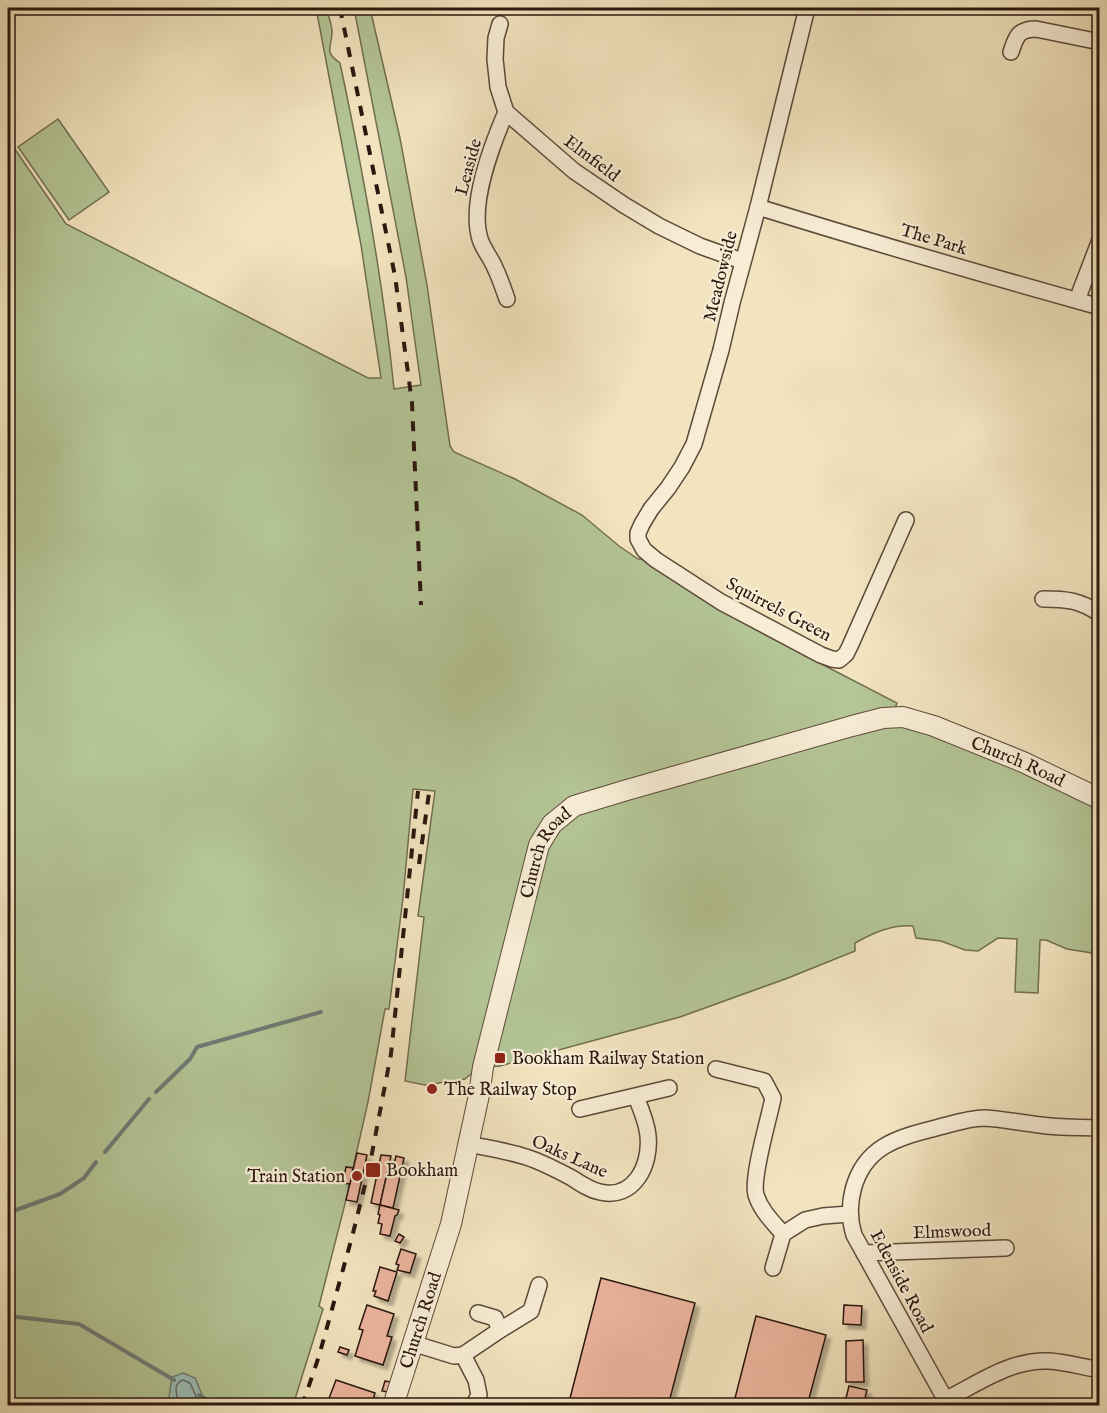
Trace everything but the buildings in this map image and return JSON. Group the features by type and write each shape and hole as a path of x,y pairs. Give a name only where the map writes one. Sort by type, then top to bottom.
{"street":[{"name":"Meadowside","path":"638,539 638,533 651,508 668,488 694,444 721,350 807,8"},
{"path":"500,24 496,38 495,59 498,87 506,112"},
{"path":"1011,52 1019,33 1027,29 1100,42"},
{"name":"Elmfield","path":"506,112 573,171 624,205 659,226 700,246 742,261"},
{"name":"Leaside","path":"506,112 481,184 477,223 480,240 497,271 507,298"},
{"name":"The Park","path":"758,207 982,275 1100,307"},
{"path":"1079,301 1080,292 1100,240"},
{"name":"Squirrels Green","path":"638,539 644,550 656,560 721,602 821,656 839,660 850,646 906,520"},
{"path":"1042,599 1064,599 1088,606 1100,614"},
{"name":"Church Road","path":"393,1406 451,1224 483,1067 539,844 552,824 574,806 852,726 883,718 903,717 976,742 1100,799"},
{"path":"716,1069 764,1081 773,1098 757,1172 756,1194 765,1213 783,1234"},
{"path":"580,1109 669,1088"},
{"name":"Oaks Lane","path":"468,1144 525,1156 546,1164 598,1192 619,1193 629,1188 636,1180 644,1168 647,1152 648,1137 636,1097"},
{"name":"Edenside Road","path":"947,1403 854,1235 849,1214 851,1200 854,1186 866,1161 875,1152 909,1135 962,1121 984,1118 1043,1126 1100,1128"},
{"path":"773,1268 783,1234 805,1220 849,1214"},
{"name":"Elmswood","path":"864,1253 1006,1248"},
{"path":"412,1343 454,1356 463,1355 531,1311 539,1285"},
{"path":"478,1313 495,1318 500,1330"},
{"path":"463,1355 476,1380 479,1395 473,1406"},
{"path":"947,1403 1008,1368 1022,1363 1050,1361 1100,1370"}],"green space":[{"path":"316,8 326,8 332,29 330,52 340,63 378,266 394,389 421,385 406,277 354,8 370,8 400,138 427,285 450,446 454,452 515,479 582,515 638,559 647,559 702,597 806,656 897,703 894,711 912,726 937,734 1099,807 1099,954 1067,949 1046,940 1040,940 1038,993 1015,992 1017,939 998,938 978,951 965,950 941,941 916,938 913,926 898,926 855,943 855,951 680,1017 500,1066 474,1068 465,1079 425,1085 405,1081 424,917 418,916 435,791 413,789 403,898 389,1009 385,1009 353,1168 346,1167 343,1182 350,1184 319,1306 323,1309 295,1399 298,1401 296,1405 8,1405 8,139 66,224 368,378 381,378 361,245"},
{"path":"58,119 109,192 69,220 18,147"}],"water":[{"path":"183,1373 195,1378 203,1397 199,1405 174,1405 169,1397 172,1377"}],"waterway":[{"path":"156,1092 190,1059 197,1047 321,1012"},
{"path":"105,1152 149,1099"},
{"path":"8,1213 60,1194 84,1178 96,1162"},
{"path":"8,1316 79,1324 174,1380"},
{"path":"199,1395 214,1404 265,1403 270,1406"}],"railway":[{"path":"340,8 395,276 412,403 421,605"},
{"path":"302,1406 319,1356 352,1237 369,1169 391,1054 418,791"},
{"path":"419,864 429,793"}],"place":[{"name":"Bookham Railway Station","path":"500,1058"},
{"name":"The Railway Stop","path":"432,1089"},
{"name":"Bookham","path":"373,1170"},
{"name":"Train Station","path":"357,1176"}]}
